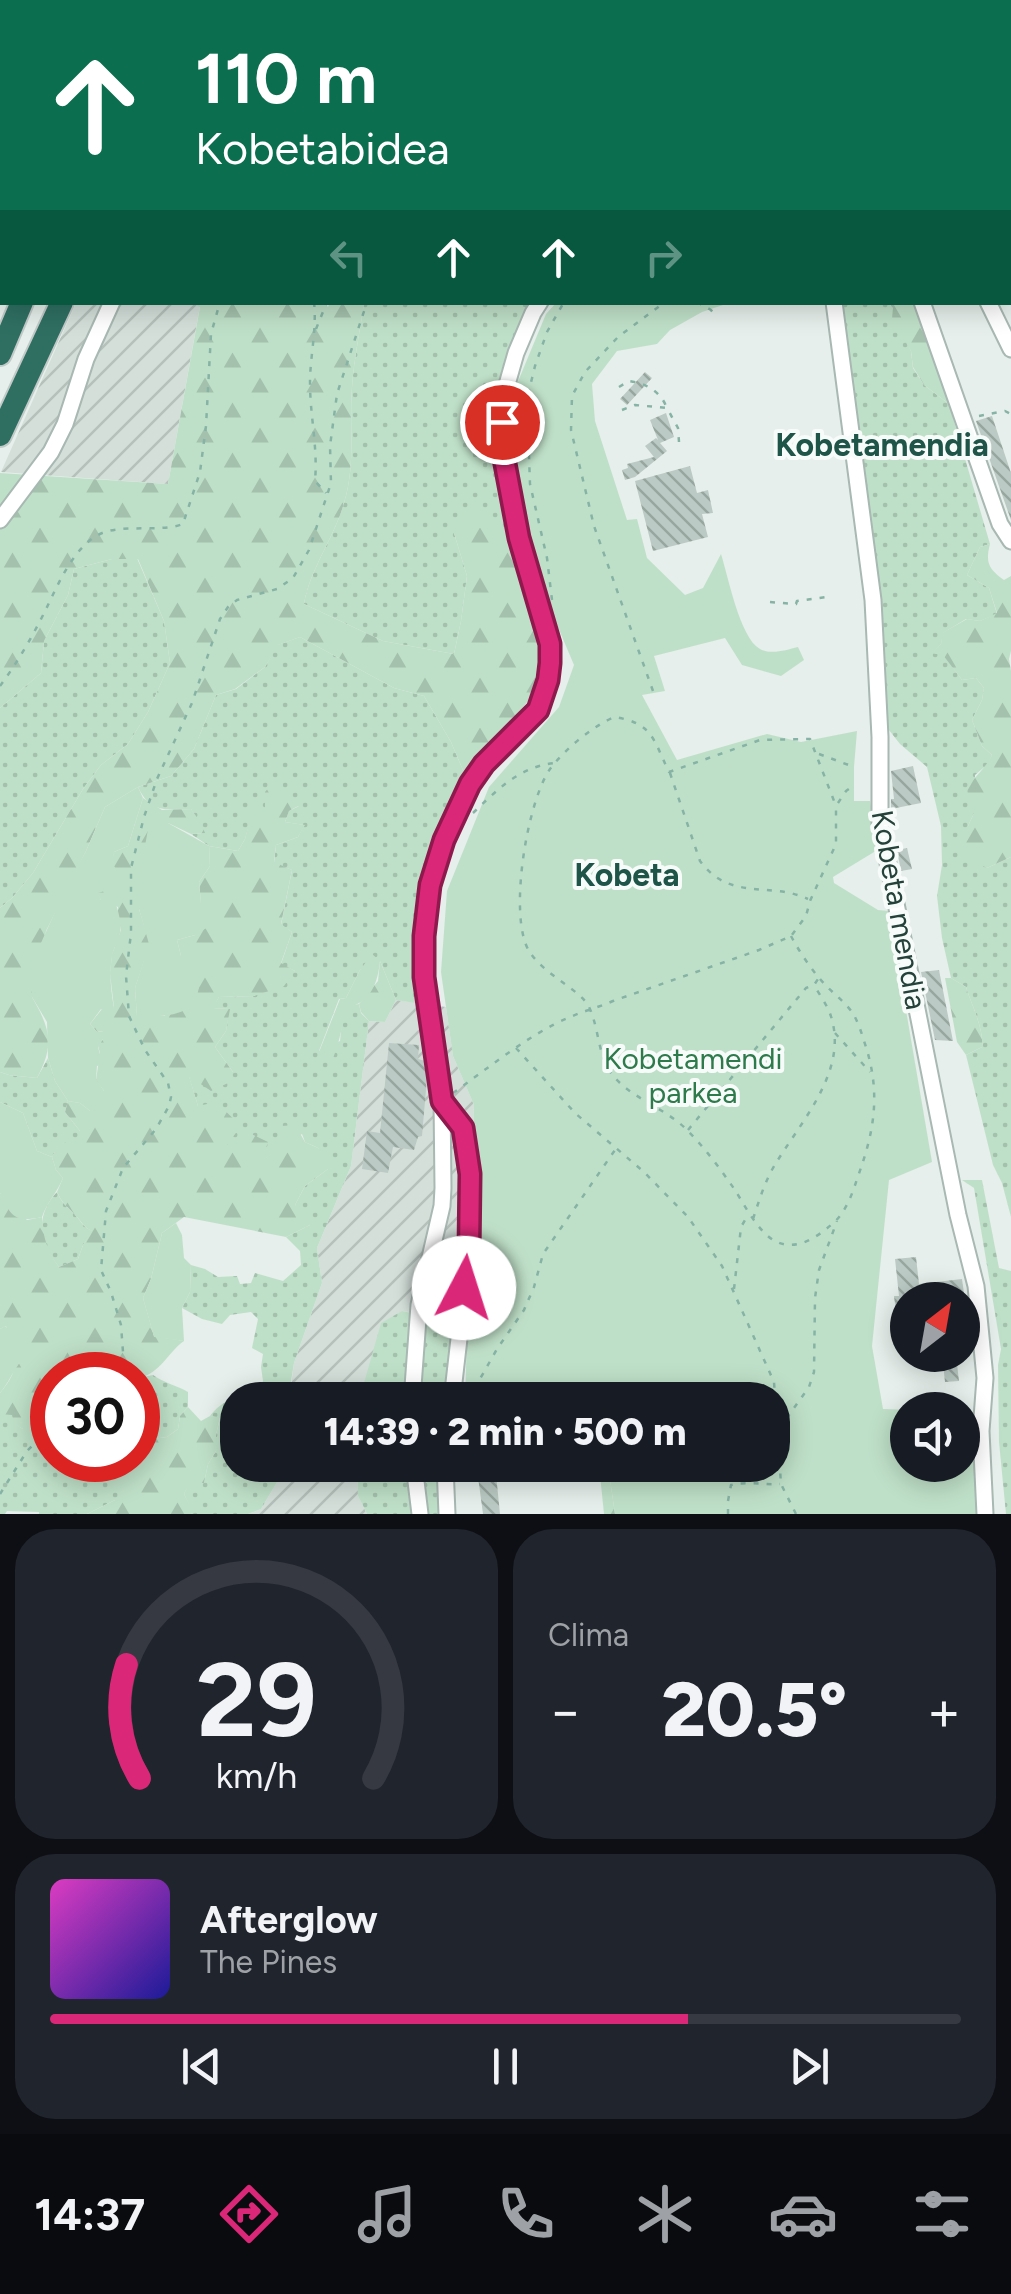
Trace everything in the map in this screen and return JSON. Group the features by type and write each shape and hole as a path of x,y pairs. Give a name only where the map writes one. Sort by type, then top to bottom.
{"highway":[{"path":"0,354 21,305"},
{"path":"0,435 61,305"}],"street":[{"path":"0,520 51,452 66,424 86,359 111,305"},
{"path":"413,1382 419,1305 442,1206 442,1101 424,977 430,885 444,840 470,784 484,764 538,710 550,663 550,644 519,538 502,448 504,395 516,354 538,305"},
{"name":"Kobeta mendia","path":"834,305 874,600 880,823 958,1215 976,1286 985,1378 980,1431 985,1514"},
{"path":"923,305 1000,524 1011,541"},
{"path":"989,305 1011,349"},
{"path":"442,1101 463,1128 470,1174 469,1251 454,1382"},
{"path":"416,1482 420,1514"},
{"path":"446,1482 447,1514"}],"path":[{"path":"0,686 48,605 59,578 86,545 100,533 183,524 200,472 211,334 219,305"},
{"path":"314,305 310,383 315,481 328,494"},
{"path":"315,330 326,305"},
{"path":"123,1352 121,1325 101,1270 106,1211 124,1168 156,1129 171,1097 168,1084 129,1016 126,976 131,933 130,868 157,778 192,704 220,619 237,600 278,589 294,578 309,550 331,483 330,446 337,394 367,305"},
{"path":"542,621 552,615 553,604 530,484 527,399 535,366 562,305"},
{"path":"652,692 594,526 571,430 572,396 584,372 618,337 661,305"},
{"path":"703,305 716,316"},
{"path":"619,387 629,382 650,387 663,399 678,428 679,442"},
{"path":"622,410 634,405 667,408"},
{"path":"973,418 1005,411 1011,414"},
{"path":"770,602 796,604 797,600 826,598"},
{"path":"810,900 718,881 709,873 700,861 669,772 643,725 614,717 592,728 555,763 538,792 520,886 526,947 540,967 587,1002 610,1072 623,1086 688,1130 753,1220 776,1242 796,1246 837,1220"},
{"path":"669,772 760,740 810,739 818,754 854,767"},
{"path":"442,1101 516,1048 567,1018 791,936 806,916 836,844 836,806 818,754"},
{"path":"471,815 524,770 555,763"},
{"path":"836,806 854,785"},
{"path":"790,1413 814,1372 819,1270 870,1145 876,1099 858,1024 791,936"},
{"path":"688,1130 806,988 820,978"},
{"path":"753,1220 773,1169 824,1086 832,1058 832,1016 814,985"},
{"path":"834,1032 873,1075"},
{"path":"516,1048 575,1113 644,1172 688,1217 722,1266 774,1382"},
{"path":"478,1382 524,1310 543,1254 616,1149"},
{"path":"734,1290 741,1227 749,1214"},
{"path":"0,1494 30,1449"},
{"path":"728,1514 732,1485 745,1482 782,1484 796,1514"}],"shaded area":[{"path":"75,305 200,306 168,484 1,472"},
{"path":"396,1000 446,1007 453,1056 474,1105 466,1330 445,1318 402,1311 365,1382 291,1382 294,1363 322,1283 317,1248 351,1166 369,1021 385,1022"},
{"path":"277,1482 358,1482 358,1496 367,1514 248,1514 261,1509"}],"green space":[{"path":"196,305 364,305 352,387 348,488 304,604 383,641 454,654 467,576 454,533 465,513 480,506 499,525 520,561 546,657 541,686 465,775 424,696 394,688 300,637 278,645 265,667 235,689 216,695 194,749 171,776 138,787 105,807 46,931 32,997 48,1037 43,1066 37,1078 9,1075 0,1072 0,908 33,873 101,765 128,744 148,712 170,663 164,621 138,559 112,559 74,569 68,595 44,641 41,673 0,708 0,473 168,484 200,307"},
{"path":"364,305 531,305 501,373 492,427 497,479 520,561 454,533 467,576 454,654 383,641 304,604 348,488 356,356"},
{"name":"Kobetamendi parkea","path":"554,305 723,305 670,330 657,344 617,351 592,384 595,421 627,520 637,519 647,558 685,595 703,588 721,554 741,620 753,643 769,652 798,647 804,660 781,676 742,665 725,638 654,656 665,691 642,695 677,760 767,734 801,742 857,731 854,801 870,801 879,849 833,877 834,883 878,910 889,911 932,1162 889,1180 872,1346 883,1409 890,1409 890,1482 976,1482 978,1514 615,1514 610,1482 790,1482 790,1382 466,1382 474,1105 453,1056 441,972 447,891 489,787 559,707 574,665 541,587 513,478 507,416 546,314"},
{"path":"841,305 893,308 911,351 913,368 924,385 949,404 990,544 980,547 967,575 989,588 997,614 980,621 966,619 943,633 941,644 932,653 943,654 962,680 976,678 984,688 972,720 982,746 992,755 975,775 974,813 968,826 987,868 1011,857 1011,1217 993,1165 966,1055 982,1047 979,1025 966,987 951,978 942,938 937,896 942,865 941,826 927,767 885,725"},
{"path":"890,305 918,305 949,404 924,385 913,367 911,351 892,319"},
{"path":"990,544 988,561 992,569 1004,580 1011,576 1011,857 987,868 969,859 959,845 960,832 974,813 967,788 992,755 982,746 972,720 984,688 976,678 962,680 943,655 931,653 941,644 942,633 967,619 980,621 997,613 989,588 967,575 980,547"},
{"path":"137,558 164,621 170,663 148,712 128,744 101,765 33,873 0,908 0,708 41,673 44,641 68,595 74,569 112,559"},
{"path":"300,637 394,688 424,696 465,775 441,830 424,886 417,943 421,1004 396,1000 380,961 360,970 346,998 339,999 319,1051 340,1041 342,1021 349,1006 359,1004 369,1021 351,1166 317,1248 322,1283 291,1382 262,1382 263,1354 252,1348 258,1319 251,1312 230,1315 222,1324 182,1308 190,1292 191,1265 218,1277 237,1276 240,1284 251,1283 255,1273 283,1281 301,1265 300,1251 286,1237 310,1225 295,1205 305,1186 328,1169 318,1148 305,1142 302,1134 260,1162 222,1149 198,1106 188,1074 233,1072 215,1047 226,1031 229,1009 212,1008 219,997 254,996 295,971 281,964 292,932 281,925 292,870 274,863 276,845 298,837 304,825 285,822 289,811 299,806 265,813 254,808 238,851 209,846 191,834 204,833 191,809 153,806 138,787 171,776 194,749 216,695 236,689 265,667 277,645"},
{"path":"275,780 283,783 281,795 288,793 300,805 289,811 285,822 305,825 298,837 276,845 274,862 292,870 281,924 292,932 281,963 295,971 284,986 254,996 219,997 213,1008 230,1009 226,1031 215,1047 233,1072 228,1083 211,1091 189,1076 198,1106 216,1102 241,1126 227,1145 245,1131 268,1142 262,1160 277,1150 282,1126 295,1125 305,1142 328,1157 328,1169 305,1186 295,1205 308,1212 310,1225 286,1237 184,1217 162,1233 143,1298 154,1336 184,1341 160,1365 160,1352 30,1352 30,1430 23,1429 14,1424 12,1415 0,1414 0,1393 12,1375 15,1361 6,1326 0,1329 0,1193 27,1220 42,1217 46,1244 59,1267 78,1259 92,1231 57,1192 63,1178 52,1157 59,1143 80,1143 80,1131 65,1112 68,1101 80,1103 90,1111 104,1091 96,1080 103,1031 97,1032 90,1024 102,1009 114,1008 110,973 121,930 118,907 101,900 97,893 109,877 114,852 128,846 143,798 162,810 191,809 205,833 191,834 168,823 139,909 150,944 135,988 137,1016 165,1016 181,956 177,940 195,935 201,903 199,882 210,866 209,846 238,851 253,807 265,812 265,792"},
{"path":"138,787 143,798 128,846 114,852 113,865 118,871 109,877 108,890 98,893 101,900 114,900 120,925 111,963 114,1008 108,1014 101,1009 90,1024 97,1032 104,1031 98,1047 110,1063 97,1066 96,1079 113,1096 116,1108 107,1115 68,1101 55,1081 48,1058 47,1022 32,997 31,965 105,807"},
{"path":"168,823 209,846 210,866 199,882 201,903 216,909 213,924 177,940 181,956 200,968 200,984 192,1004 175,1014 137,1017 135,988 149,944 139,909 140,873 149,824"},
{"path":"372,954 380,961 372,990 363,1001 349,1007 333,1058 319,1052 340,999 346,998"},
{"path":"380,961 396,1000 385,1022 369,1021 359,1004 378,981"},
{"path":"945,978 966,987 979,1025 982,1047 966,1055 957,1042"},
{"path":"48,1058 55,1081 68,1101 65,1112 80,1131 80,1144 60,1143 52,1157 37,1151 23,1113 0,1102 0,1072 37,1078"},
{"path":"0,1102 23,1113 37,1151 52,1157 63,1178 42,1217 15,1216 0,1193"},
{"path":"962,1180 982,1180 999,1268 1011,1271 1011,1514 1006,1514 999,1442 1001,1349 974,1188"},
{"path":"57,1192 83,1225 93,1231 78,1259 59,1267 47,1249 42,1230 45,1210"},
{"path":"176,1223 182,1235 184,1258 191,1265 190,1292 182,1308 184,1341 154,1337 143,1298 162,1233"},
{"path":"402,1311 412,1313 407,1382 364,1382 381,1323"},
{"path":"429,1315 454,1322 449,1382 420,1382"},
{"path":"5,1326 31,1352 0,1393 0,1329"},
{"path":"160,1379 188,1392 188,1407 180,1416 178,1429 160,1438"},
{"path":"188,1407 201,1421 210,1416 220,1417 216,1451 204,1483 190,1483 184,1494 191,1514 87,1514 115,1500 128,1499 115,1482 160,1482 160,1438 178,1429 180,1416"},
{"path":"0,1414 13,1414 15,1424 23,1429 30,1426 30,1482 123,1482 129,1500 115,1500 87,1514 0,1514"},
{"path":"220,1418 220,1482 277,1482 261,1509 248,1514 191,1514 184,1494 189,1483 204,1483 216,1451"},
{"path":"358,1482 409,1482 413,1514 367,1514 358,1496"},
{"path":"425,1482 440,1482 441,1514 429,1514"},
{"path":"601,1482 610,1482 615,1514 604,1514"}],"building":[{"path":"645,372 652,378 627,405 620,399"},
{"path":"666,413 674,437 660,443 667,451 635,477 625,480 622,470 628,468 627,464 654,457 645,446 658,440 650,420"},
{"path":"992,416 1011,473 1011,520 976,421"},
{"path":"690,466 697,493 708,490 713,513 702,514 708,537 653,551 635,481"},
{"path":"913,766 921,803 896,808 895,814 891,814 891,771"},
{"path":"907,848 912,869 901,871 897,850"},
{"path":"939,970 953,1041 935,1040 921,972"},
{"path":"389,1043 419,1045 418,1059 425,1061 427,1078 422,1136 414,1150 393,1147 388,1173 362,1169 367,1131 380,1133"},
{"path":"916,1257 919,1282 897,1282 895,1259"},
{"path":"944,1372 958,1372 959,1381 945,1382"},
{"path":"479,1482 497,1482 500,1514 483,1514"}],"district":[{"name":"Kobetamendia","path":"882,445"},
{"name":"Kobeta","path":"627,875"}],"route":[{"path":"464,1288 469,1251 470,1174 463,1128 442,1101 424,977 430,885 444,840 470,784 484,764 538,710 546,692 550,663 550,644 519,538 502,448 502,422"}]}
